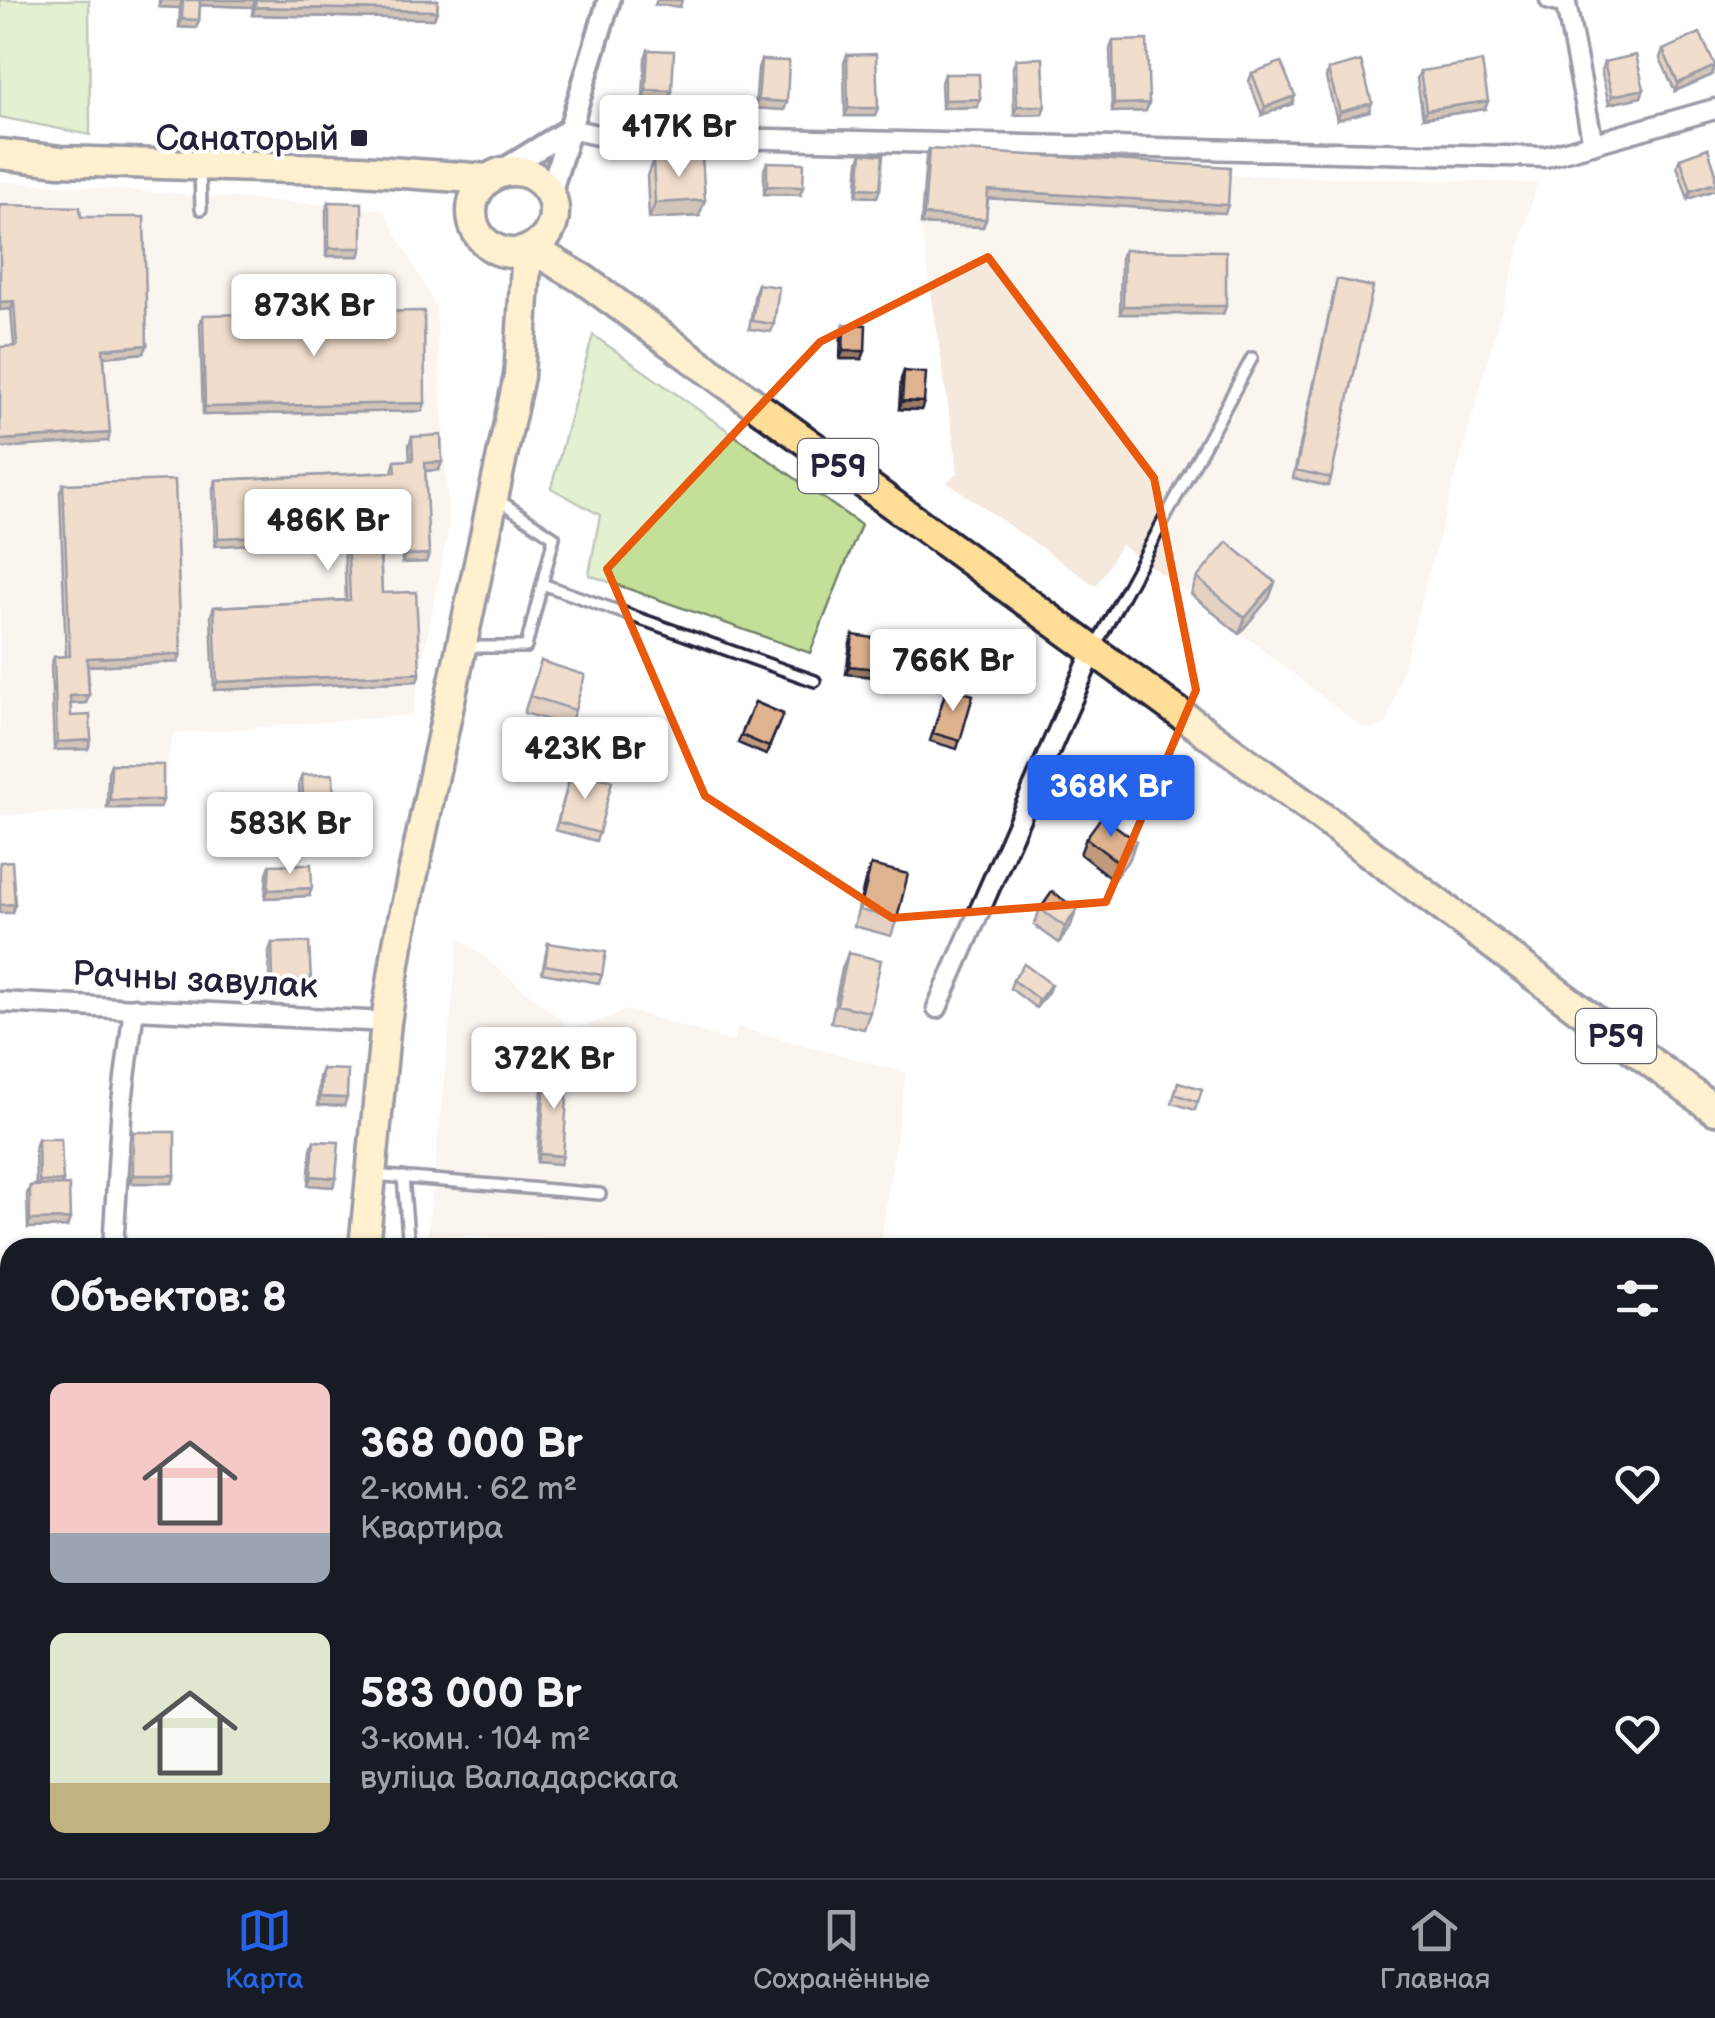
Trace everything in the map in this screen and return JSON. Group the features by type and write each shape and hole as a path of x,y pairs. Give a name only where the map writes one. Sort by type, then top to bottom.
{"main road":[{"path":"0,154 60,162 402,172 492,176 517,171 536,178 550,194 551,226 539,243 529,249 511,253 495,249 480,237 459,204 402,172"},
{"path":"472,220 474,197 492,176"},
{"name":"Р59","path":"551,226 583,279"},
{"path":"495,249 512,289 520,352"},
{"path":"365,1238 386,1022 398,944 519,376 529,249"},
{"name":"Р59","path":"529,249 583,279 1308,806 1715,1110"}],"street":[{"path":"550,194 609,0"},
{"path":"1550,0 1566,4 1592,144"},
{"path":"492,176 570,129 597,135 1545,158 1715,110"},
{"path":"937,1008 1093,652"},
{"name":"Рачны завулак","path":"0,1002 386,1022"},
{"path":"113,1238 122,1102 134,1008"}],"lane":[{"path":"200,166 201,210"},
{"path":"1093,652 1252,358"},
{"path":"460,646 526,647 554,538 492,496"},
{"path":"542,584 814,681"},
{"path":"370,1175 600,1194"},
{"path":"403,1178 408,1238"}],"highlighted area":[{"path":"988,257 1154,478 1196,690 1106,902 892,918 705,796 607,569 820,342"}],"shaded area":[{"path":"926,157 1227,175 1537,183 1387,725 1364,729 1191,594 1121,545 1096,586 947,482 958,473 921,224"},
{"path":"0,181 383,209 436,307 449,526 412,715 173,734 160,808 0,815"},
{"path":"459,937 574,1030 628,1010 733,1042 738,1027 906,1073 881,1238 428,1234"}],"green space":[{"path":"0,0 89,0 90,135 0,117"},
{"path":"593,335 861,525 810,653 589,575 600,515 551,488"}],"building":[{"path":"183,0 200,0 199,20 182,19"},
{"path":"256,0 438,0 437,11 255,7"},
{"path":"1700,33 1715,66 1678,83 1663,50"},
{"path":"1147,40 1149,103 1114,104 1113,41"},
{"path":"648,50 674,51 672,91 646,90"},
{"path":"876,54 878,108 848,108 847,55"},
{"path":"1636,55 1644,89 1612,96 1604,62"},
{"path":"1043,58 1045,106 1017,106 1016,59"},
{"path":"761,60 789,61 787,102 758,100"},
{"path":"1361,61 1372,103 1340,112 1328,70"},
{"path":"1281,62 1295,96 1265,107 1252,73"},
{"path":"1482,62 1488,101 1426,110 1420,71"},
{"path":"944,74 979,74 980,99 944,100"},
{"path":"1708,148 1715,183 1691,191 1680,158"},
{"path":"929,149 1230,167 1228,205 988,190 986,219 924,215"},
{"path":"862,153 883,155 880,189 859,188"},
{"path":"702,157 705,200 655,203 653,160"},
{"path":"767,162 804,163 803,187 767,186"},
{"path":"329,202 362,203 362,248 329,248"},
{"path":"0,205 80,207 81,217 144,217 147,345 103,349 110,433 0,440 0,347 17,346 14,301 0,302"},
{"path":"1124,250 1226,251 1226,306 1123,306"},
{"path":"1337,279 1373,287 1331,478 1296,470"},
{"path":"758,284 779,287 774,324 752,321"},
{"path":"424,311 425,403 205,407 203,315"},
{"path":"844,324 866,325 865,351 843,351"},
{"path":"904,371 926,373 924,402 902,401"},
{"path":"441,435 442,462 425,463 429,554 405,555 404,536 379,537 382,593 416,592 420,673 217,682 214,607 350,600 347,532 218,538 216,480 396,472 395,461 413,460 412,437"},
{"path":"175,480 181,654 87,658 89,695 70,696 71,716 90,715 91,740 57,742 54,657 70,656 63,484"},
{"path":"1227,542 1275,582 1245,618 1197,578"},
{"path":"853,635 881,639 877,669 849,666"},
{"path":"541,661 585,675 575,710 530,696"},
{"path":"947,687 973,695 960,741 933,733"},
{"path":"755,702 783,714 769,747 741,735"},
{"path":"111,764 163,765 163,800 110,800"},
{"path":"572,770 612,781 599,833 558,822"},
{"path":"333,774 334,815 304,816 302,775"},
{"path":"1102,816 1136,841 1119,863 1086,838"},
{"path":"12,861 15,904 0,905 0,862"},
{"path":"311,864 312,888 268,890 270,865"},
{"path":"871,865 908,874 897,919 860,910"},
{"path":"1052,892 1077,909 1065,927 1040,909"},
{"path":"309,942 311,980 273,982 272,943"},
{"path":"548,943 606,952 602,975 545,965"},
{"path":"848,953 881,960 870,1012 837,1005"},
{"path":"1024,964 1051,984 1039,1000 1013,980"},
{"path":"546,1067 569,1069 563,1156 540,1154"},
{"path":"322,1069 348,1070 347,1098 320,1097"},
{"path":"1178,1082 1202,1089 1198,1102 1175,1094"},
{"path":"133,1132 175,1132 175,1175 133,1175"},
{"path":"38,1139 61,1139 63,1181 39,1182"},
{"path":"314,1141 339,1142 336,1178 311,1176"},
{"path":"69,1185 70,1219 30,1220 30,1186"}],"place":[{"name":"Санаторый","path":"359,138"}]}
